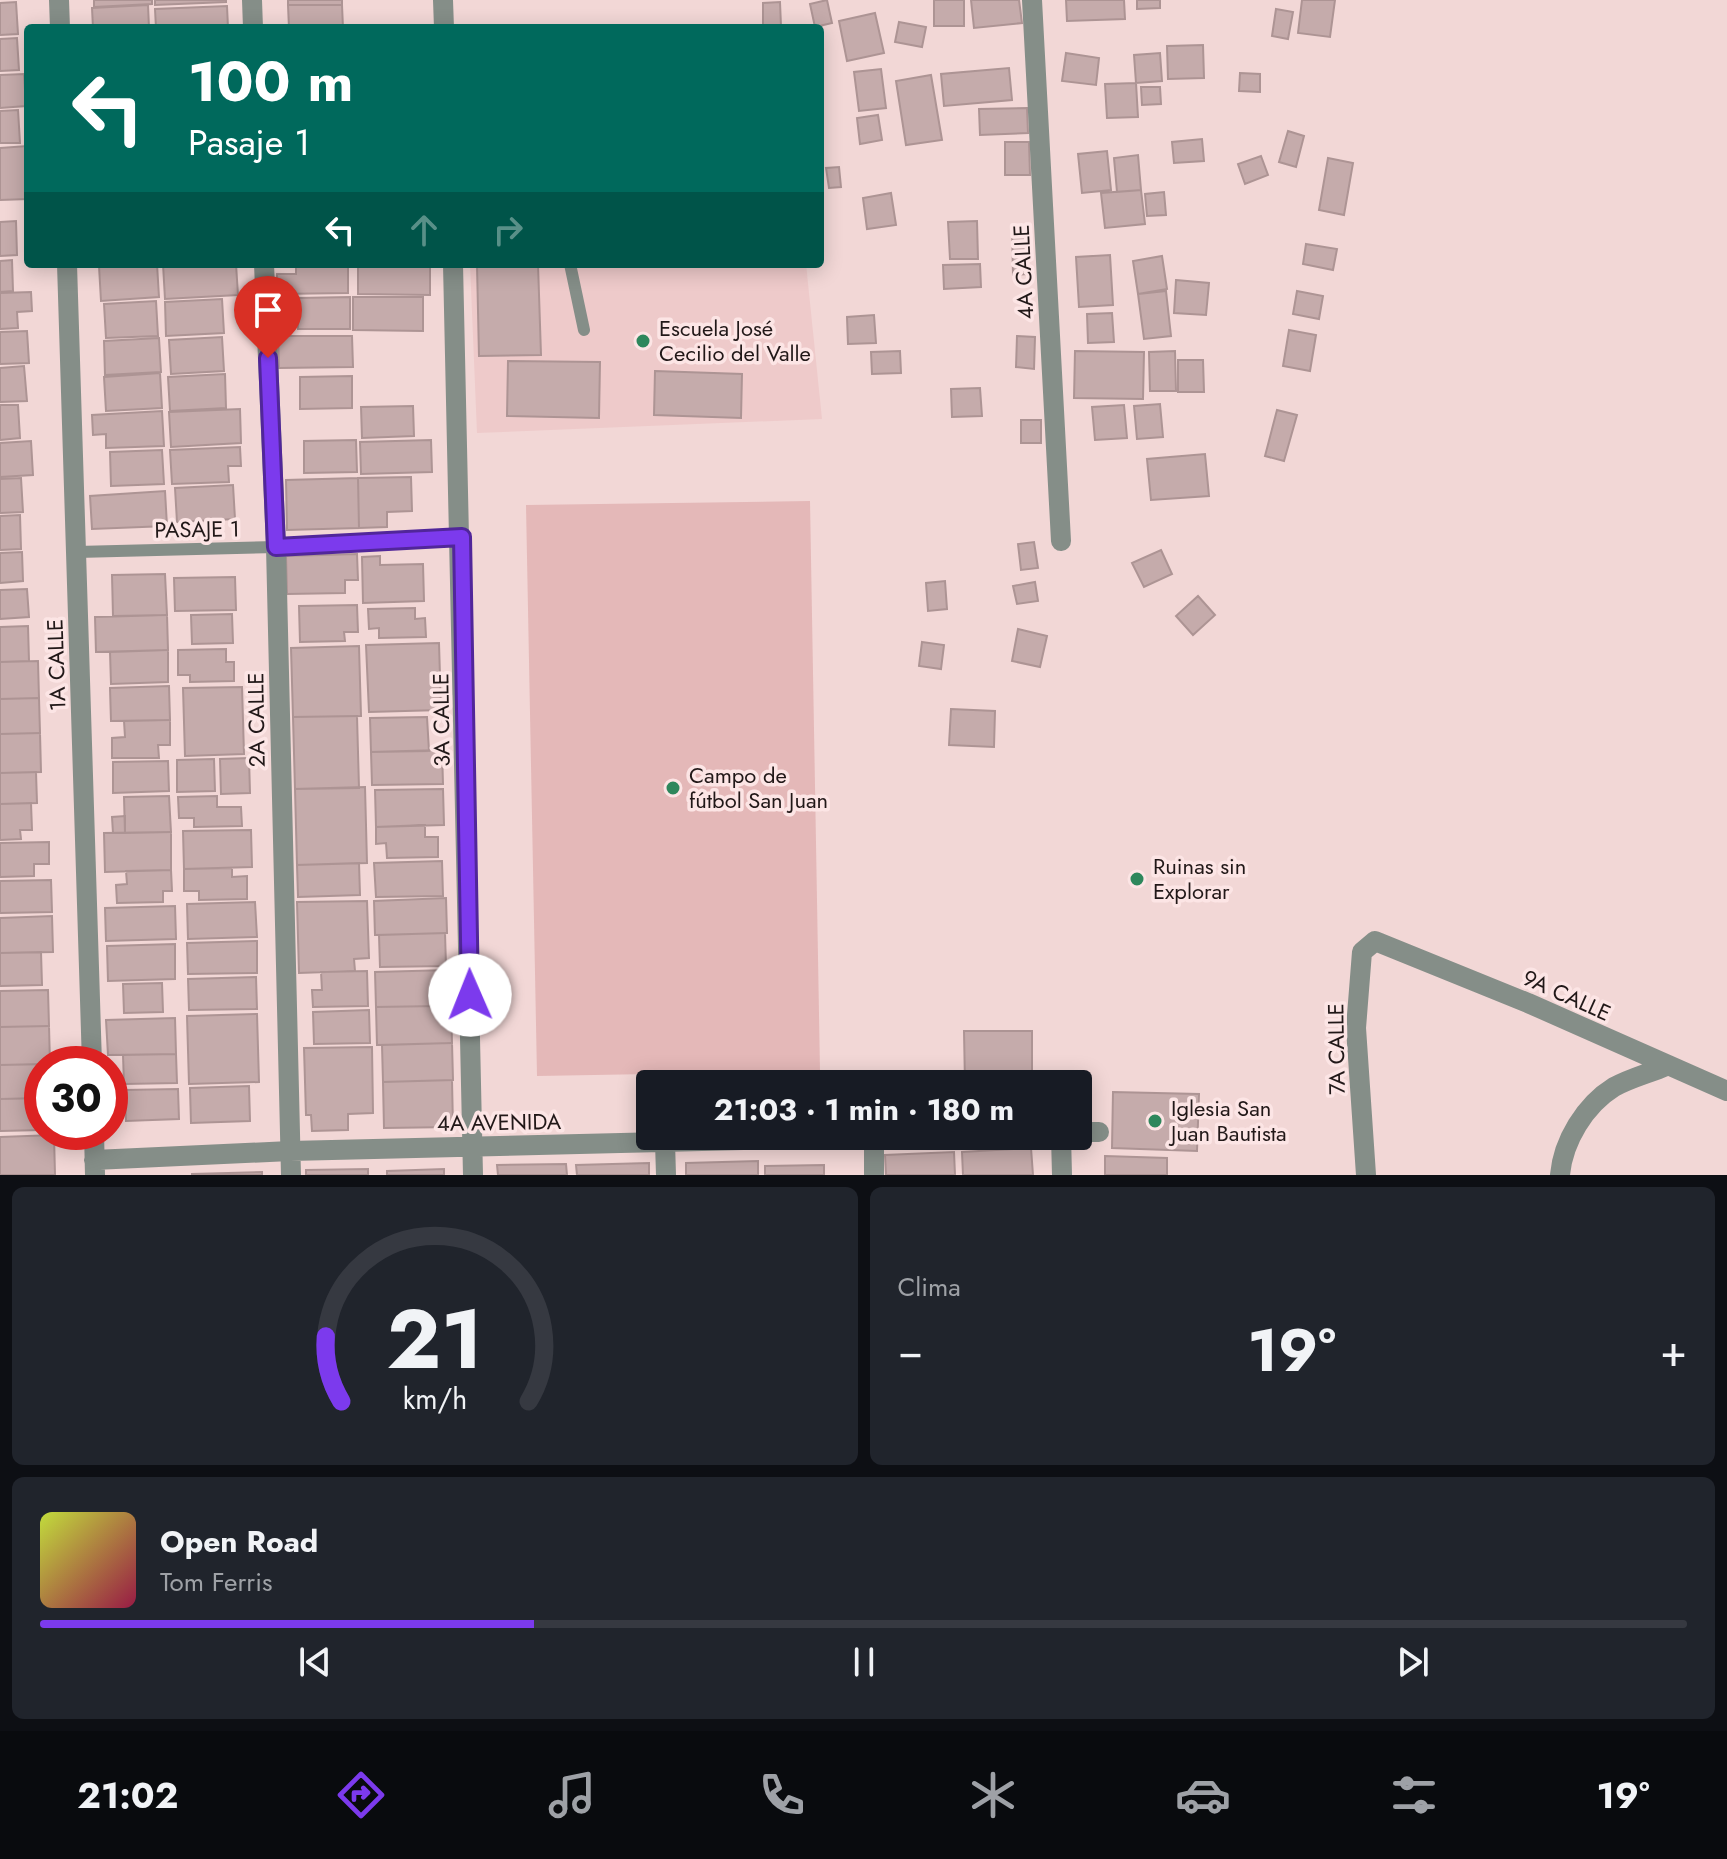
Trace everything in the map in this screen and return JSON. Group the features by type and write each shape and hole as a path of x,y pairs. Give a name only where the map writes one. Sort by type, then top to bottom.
{"street":[{"path":"59,0 60,24"},
{"path":"252,0 253,24"},
{"path":"443,0 444,24"},
{"name":"4A CALLE","path":"1032,0 1061,541"},
{"name":"1A CALLE","path":"67,268 91,1046"},
{"name":"2A CALLE","path":"264,268 276,547 291,1175"},
{"name":"3A CALLE","path":"453,268 462,537 473,1175"},
{"name":"7A CALLE","path":"1366,1175 1356,1028 1362,952 1375,941 1387,944"},
{"name":"9A CALLE","path":"1387,944 1727,1091"},
{"path":"1560,1175 1561,1157 1578,1122 1613,1088 1666,1066"},
{"path":"1092,1132 1099,1132"},
{"name":"4A AVENIDA","path":"94,1168 290,1151 636,1143"},
{"path":"665,1150 666,1175"},
{"path":"874,1150 874,1175"},
{"path":"1061,1150 1062,1175"}],"lane":[{"path":"571,268 584,330"},
{"name":"PASAJE 1","path":"77,552 276,547 462,537"}],"shaded area":[{"name":"Escuela José Cecilio del Valle","path":"470,268 806,268 822,419 477,433"},
{"name":"Campo de fútbol San Juan","path":"810,501 820,1070 636,1070 636,1074 537,1076 526,505"}],"building":[{"path":"94,0 152,0 152,4 94,7"},
{"path":"155,0 226,0 226,2 155,5"},
{"path":"288,0 342,0 342,5 288,5"},
{"path":"827,0 832,23 814,24 810,4"},
{"path":"934,0 964,0 964,26 934,26"},
{"path":"971,0 1019,0 1022,23 974,28"},
{"path":"1066,0 1124,0 1125,19 1067,21"},
{"path":"1137,0 1160,0 1160,8 1137,9"},
{"path":"1302,0 1335,0 1330,37 1298,33"},
{"path":"16,2 18,34 0,35 0,3"},
{"path":"780,2 781,24 763,24 763,3"},
{"path":"148,5 149,24 93,24 92,8"},
{"path":"288,5 342,5 343,24 289,24"},
{"path":"227,6 228,24 156,24 155,9"},
{"path":"1276,9 1293,12 1288,39 1272,36"},
{"path":"875,13 884,53 847,61 839,21"},
{"path":"899,22 926,27 922,47 895,42"},
{"path":"17,38 19,70 0,71 0,39"},
{"path":"1203,45 1204,78 1168,79 1167,46"},
{"path":"1066,53 1099,58 1096,85 1062,81"},
{"path":"1160,53 1162,81 1136,83 1134,55"},
{"path":"1009,68 1012,100 944,106 941,74"},
{"path":"881,69 886,108 859,111 854,72"},
{"path":"1240,73 1260,74 1260,92 1239,91"},
{"path":"24,74 24,106 0,108 0,75"},
{"path":"931,75 942,140 906,145 896,81"},
{"path":"1136,83 1138,117 1107,118 1105,84"},
{"path":"1141,87 1160,87 1161,104 1142,105"},
{"path":"1027,108 1028,133 980,135 979,109"},
{"path":"18,110 20,143 0,143 0,111"},
{"path":"878,115 882,140 860,144 857,118"},
{"path":"1288,131 1304,136 1296,167 1279,162"},
{"path":"1202,139 1204,161 1174,163 1172,142"},
{"path":"1005,142 1029,142 1030,175 1005,175"},
{"path":"24,146 24,199 0,200 0,148"},
{"path":"1107,151 1111,190 1082,193 1078,154"},
{"path":"1138,155 1141,190 1117,192 1114,158"},
{"path":"1261,156 1268,175 1245,184 1238,164"},
{"path":"1328,158 1353,163 1344,215 1319,210"},
{"path":"839,167 841,187 829,188 826,168"},
{"path":"1141,190 1145,224 1105,228 1101,193"},
{"path":"1164,192 1166,215 1147,216 1145,194"},
{"path":"891,193 896,225 867,229 863,198"},
{"path":"16,221 17,255 0,256 0,222"},
{"path":"977,221 978,259 950,259 948,222"},
{"path":"1012,227 1028,227 1028,274 1013,275"},
{"path":"1306,244 1337,249 1333,270 1303,264"},
{"path":"1110,255 1113,305 1079,307 1076,257"},
{"path":"1162,256 1167,289 1138,294 1133,261"},
{"path":"12,260 13,291 0,292 0,261"},
{"path":"980,264 981,287 944,289 943,265"},
{"path":"99,268 157,268 159,297 101,301"},
{"path":"163,268 236,268 238,295 165,299"},
{"path":"296,268 348,268 348,293 277,294 277,274 296,274"},
{"path":"358,268 430,268 430,295 358,294"},
{"path":"477,268 538,268 541,355 479,356"},
{"path":"1176,280 1209,283 1206,315 1174,313"},
{"path":"1166,291 1171,336 1144,339 1138,294"},
{"path":"1297,291 1323,296 1319,319 1293,314"},
{"path":"31,292 32,311 17,312 18,328 0,329 0,293"},
{"path":"350,297 350,329 298,329 298,298"},
{"path":"353,297 423,297 423,331 353,330"},
{"path":"222,299 224,333 166,336 165,302"},
{"path":"156,301 158,336 106,338 104,304"},
{"path":"1112,313 1114,342 1088,343 1087,314"},
{"path":"874,315 876,343 848,344 847,317"},
{"path":"1289,330 1316,335 1310,371 1283,366"},
{"path":"27,331 29,363 0,364 0,332"},
{"path":"278,336 352,336 353,367 279,368"},
{"path":"1017,336 1035,337 1034,369 1016,367"},
{"path":"222,337 224,371 171,374 169,340"},
{"path":"159,338 161,372 105,375 104,341"},
{"path":"900,351 901,373 872,374 871,352"},
{"path":"1075,351 1144,352 1143,399 1074,398"},
{"path":"1175,351 1176,391 1150,391 1149,352"},
{"path":"1178,360 1203,360 1204,392 1178,392"},
{"path":"508,361 600,362 599,418 507,416"},
{"path":"24,366 27,401 0,402 0,368"},
{"path":"655,371 742,374 741,418 654,415"},
{"path":"160,373 162,408 106,411 104,377"},
{"path":"225,374 226,408 170,411 168,377"},
{"path":"352,376 352,408 300,409 300,377"},
{"path":"980,388 982,416 952,417 951,389"},
{"path":"1160,404 1163,437 1137,439 1134,406"},
{"path":"0,405 18,405 20,438 0,440"},
{"path":"1124,405 1127,438 1095,440 1092,407"},
{"path":"413,406 414,436 362,438 361,407"},
{"path":"240,409 241,443 171,447 169,412"},
{"path":"1277,410 1297,415 1284,461 1265,456"},
{"path":"162,411 164,446 106,448 106,434 93,435 92,415"},
{"path":"1021,420 1041,420 1041,443 1021,443"},
{"path":"356,440 357,472 304,473 304,441"},
{"path":"431,440 432,472 361,474 360,442"},
{"path":"31,441 33,475 0,477 0,443"},
{"path":"240,447 241,466 228,466 229,482 172,484 170,450"},
{"path":"162,450 164,484 111,486 110,452"},
{"path":"1205,454 1209,496 1151,500 1147,459"},
{"path":"411,477 412,511 387,512 387,527 359,528 358,478"},
{"path":"21,478 23,512 0,513 0,479"},
{"path":"358,478 359,528 287,530 286,480"},
{"path":"233,485 235,519 177,522 175,488"},
{"path":"165,491 167,526 92,529 90,496"},
{"path":"20,515 21,549 0,550 0,516"},
{"path":"1034,542 1038,568 1021,570 1018,544"},
{"path":"1161,550 1172,574 1144,587 1132,563"},
{"path":"22,552 23,581 0,583 0,553"},
{"path":"357,554 358,580 345,580 345,593 287,594 286,556"},
{"path":"380,556 380,565 423,564 424,601 363,603 362,557"},
{"path":"165,574 167,615 113,616 112,575"},
{"path":"235,577 236,610 175,611 174,578"},
{"path":"945,581 947,609 928,611 926,583"},
{"path":"1035,582 1038,601 1017,604 1013,586"},
{"path":"27,589 29,617 0,619 0,590"},
{"path":"1198,596 1215,615 1193,635 1176,616"},
{"path":"357,605 358,632 344,632 345,641 300,642 299,606"},
{"path":"415,608 415,619 425,618 426,637 379,638 379,628 369,629 368,609"},
{"path":"232,614 233,643 192,644 191,615"},
{"path":"167,615 168,650 96,652 95,617"},
{"path":"28,626 29,661 0,662 0,627"},
{"path":"1018,629 1047,636 1040,667 1012,661"},
{"path":"922,642 944,645 941,669 919,666"},
{"path":"439,643 441,710 369,712 366,645"},
{"path":"359,646 361,716 293,717 291,648"},
{"path":"226,649 226,662 234,662 234,681 190,682 190,675 178,675 178,650"},
{"path":"168,650 168,682 111,684 110,652"},
{"path":"38,661 39,698 0,699 0,662"},
{"path":"169,686 170,720 111,721 110,688"},
{"path":"242,687 244,754 185,756 183,688"},
{"path":"39,698 40,733 0,734 0,699"},
{"path":"951,709 995,711 994,747 949,745"},
{"path":"357,716 359,788 295,789 293,717"},
{"path":"427,717 429,751 371,752 370,718"},
{"path":"170,720 170,745 158,745 159,758 112,758 112,738 125,737 124,721"},
{"path":"40,733 41,772 0,773 0,734"},
{"path":"442,750 443,784 372,785 371,752"},
{"path":"249,758 250,793 221,794 220,759"},
{"path":"214,759 215,791 177,792 177,760"},
{"path":"168,761 169,791 113,793 113,762"},
{"path":"36,772 37,803 0,804 0,773"},
{"path":"365,787 367,863 297,865 295,789"},
{"path":"443,789 444,825 376,827 375,790"},
{"path":"169,796 171,832 125,833 124,797"},
{"path":"217,796 217,807 241,807 242,826 194,827 194,818 179,818 178,797"},
{"path":"31,803 32,830 20,830 21,839 0,840 0,804"},
{"path":"125,816 125,833 113,833 112,817"},
{"path":"425,825 425,837 438,837 438,857 387,858 386,843 376,844 376,827"},
{"path":"251,830 252,867 184,869 183,831"},
{"path":"171,832 171,870 105,872 104,833"},
{"path":"49,842 49,864 34,864 34,876 0,877 0,843"},
{"path":"442,861 443,896 376,897 374,863"},
{"path":"359,863 360,895 298,897 297,865"},
{"path":"232,868 232,877 247,876 247,899 199,900 199,891 184,891 184,869"},
{"path":"171,870 172,891 163,891 163,902 117,903 116,885 127,884 126,871"},
{"path":"51,880 52,912 0,913 0,881"},
{"path":"446,898 447,933 375,935 374,901"},
{"path":"367,901 369,958 354,959 355,971 299,973 297,902"},
{"path":"255,902 257,937 188,939 187,904"},
{"path":"175,906 176,939 106,941 105,908"},
{"path":"52,916 53,952 0,953 0,918"},
{"path":"445,933 446,966 380,967 379,935"},
{"path":"257,941 257,973 188,974 187,943"},
{"path":"175,944 175,979 108,981 107,946"},
{"path":"41,952 42,985 0,986 0,953"},
{"path":"449,970 450,987 438,987 438,1006 376,1007 375,972"},
{"path":"367,971 368,1006 313,1007 312,990 322,990 321,972"},
{"path":"256,977 257,1009 189,1010 188,979"},
{"path":"162,983 163,1012 124,1013 123,984"},
{"path":"48,990 49,1026 0,1027 0,991"},
{"path":"451,1006 452,1043 377,1045 376,1007"},
{"path":"369,1010 370,1043 314,1044 313,1012"},
{"path":"257,1014 259,1082 189,1084 187,1016"},
{"path":"175,1018 176,1054 128,1055 128,1046 107,1046 106,1020"},
{"path":"49,1026 50,1046 24,1046 24,1065 0,1065 0,1027"},
{"path":"964,1031 1032,1031 1032,1070 965,1070"},
{"path":"452,1043 453,1080 383,1082 382,1045"},
{"path":"372,1047 373,1113 348,1114 348,1130 312,1131 311,1115 306,1115 304,1048"},
{"path":"176,1054 177,1083 128,1084 128,1055"},
{"path":"24,1064 24,1098 0,1099 0,1065"},
{"path":"452,1080 453,1127 384,1128 383,1082"},
{"path":"249,1086 250,1121 191,1123 190,1088"},
{"path":"178,1089 179,1119 128,1121 128,1090"},
{"name":"Iglesia San Juan Bautista","path":"1113,1092 1199,1094 1197,1151 1112,1148"},
{"path":"24,1098 24,1130 0,1131 0,1099"},
{"path":"24,1136 24,1150 54,1150 55,1175 0,1175 0,1137"},
{"path":"1031,1150 1033,1175 963,1175 962,1152"},
{"path":"954,1152 955,1175 886,1175 885,1155"},
{"path":"1105,1156 1167,1158 1167,1175 1105,1175"},
{"path":"758,1161 758,1175 686,1175 686,1163"},
{"path":"649,1163 649,1175 577,1175 576,1165"},
{"path":"566,1164 567,1175 498,1175 497,1165"},
{"path":"824,1165 824,1175 765,1175 765,1166"},
{"path":"368,1169 368,1175 306,1175 306,1170"},
{"path":"444,1169 444,1175 387,1175 387,1171"},
{"path":"262,1172 262,1175 192,1175 192,1174"}],"place":[{"name":"Escuela José Cecilio del Valle","path":"643,341"},
{"name":"Campo de fútbol San Juan","path":"673,788"},
{"name":"Ruinas sin Explorar","path":"1137,879"},
{"name":"Iglesia San Juan Bautista","path":"1155,1121"}],"route":[{"path":"268,358 276,547 462,537 470,995"}]}
